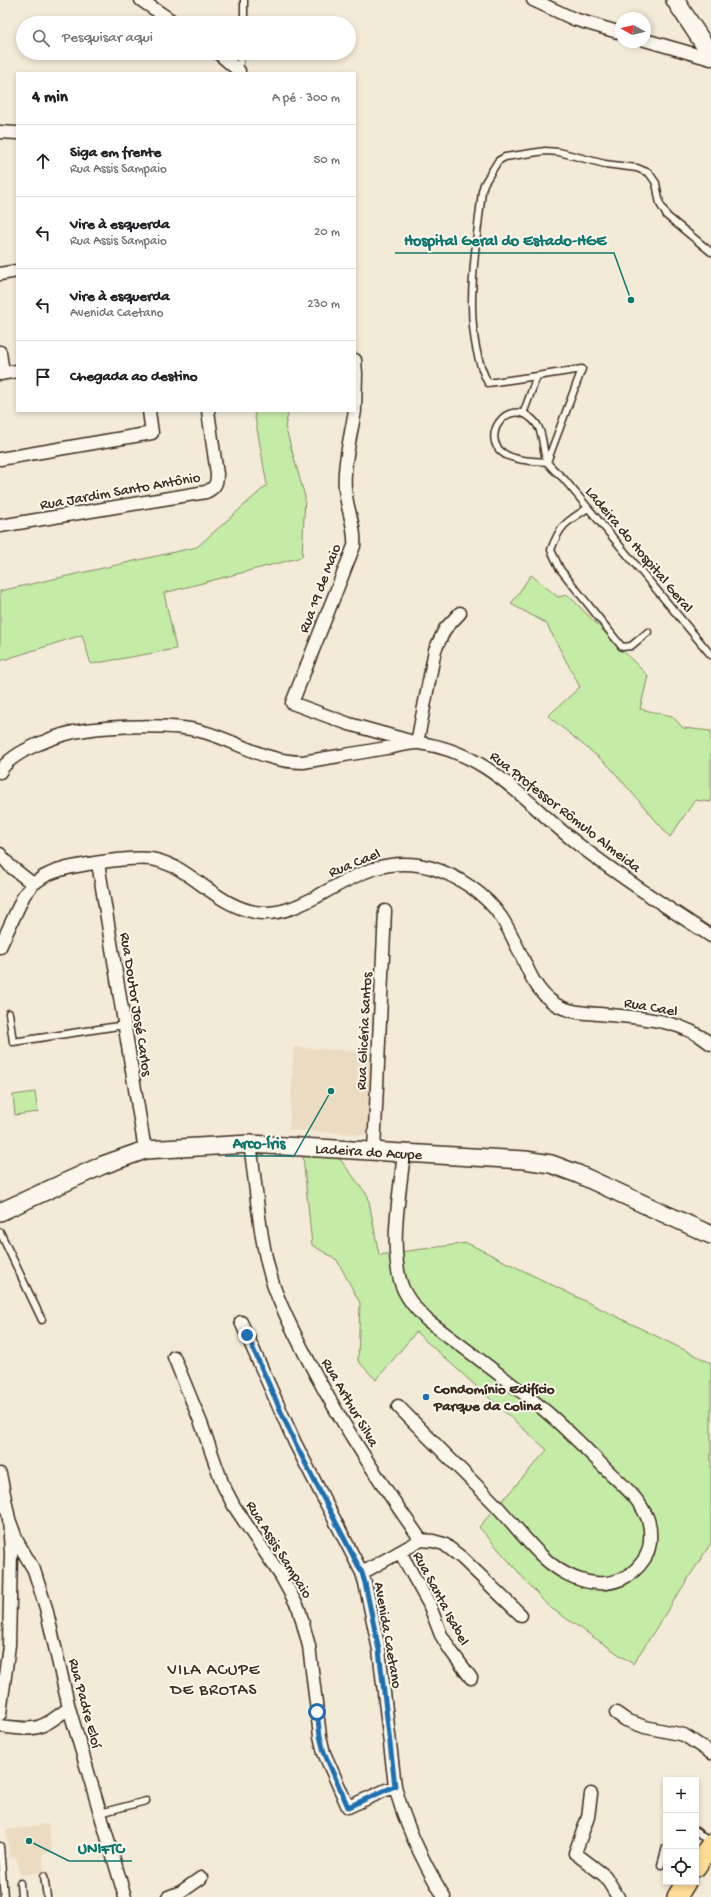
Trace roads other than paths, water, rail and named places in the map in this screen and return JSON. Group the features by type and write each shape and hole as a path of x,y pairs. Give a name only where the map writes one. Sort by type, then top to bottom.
{"main road":[{"path":"699,1862 711,1844"},
{"path":"677,1897 684,1885"}],"street":[{"path":"141,0 165,16"},
{"path":"533,0 574,19 615,31"},
{"path":"675,0 711,55"},
{"path":"651,42 711,59"},
{"path":"226,60 239,71"},
{"path":"0,132 16,133"},
{"path":"0,274 16,271"},
{"path":"0,352 2,373 16,371"},
{"path":"0,459 152,433 149,412"},
{"name":"Rua Jardim Santo Antônio","path":"0,526 206,492 213,489 217,482 218,474 208,412"},
{"name":"Rua 19 de Maio","path":"355,412 345,479 348,504 355,535 354,546 292,703 350,724 417,743"},
{"path":"417,743 435,650 445,629 460,613"},
{"name":"Rua Professor Rômulo Almeida","path":"0,772 7,762 13,757 38,744 77,731 103,728 190,729 214,735 275,760 289,762 303,762 417,743 458,752 476,761 506,782 568,837 610,869 711,936"},
{"path":"0,854 10,866 34,884"},
{"name":"Rua Cael","path":"98,863 138,859 164,862 190,876 223,901 252,912 265,913 276,912 298,906 352,877 388,865 416,864 433,869 449,875 465,884 491,904 501,916 540,991 560,1008 586,1013 650,1020 670,1024 689,1030 711,1044"},
{"path":"0,947 24,896 34,884 48,874 67,868 98,863"},
{"name":"Rua Doutor José Carlos","path":"98,863 145,1150"},
{"name":"Rua Glicéria Santos","path":"374,1151 385,912"},
{"name":"Ladeira do Acupe","path":"0,1212 103,1165 145,1150 250,1144 525,1160 551,1164 578,1174 711,1235"},
{"name":"Rua Arthur Silva","path":"250,1144 259,1216 269,1267 274,1287 287,1320 326,1396 357,1447 421,1540"},
{"path":"398,1406 506,1514 542,1556 561,1571 579,1579 601,1584 621,1580 637,1570 648,1554 651,1532 646,1513 633,1496 585,1448 538,1405 427,1320 412,1303 400,1281 396,1258 404,1152"},
{"name":"Avenida Caetano","path":"241,1322 295,1443 362,1573 379,1650 395,1786 400,1807 412,1837 428,1870 444,1897"},
{"name":"Rua Assis Sampaio","path":"174,1357 201,1423 223,1485 234,1506 281,1576 300,1608 309,1646 320,1736 324,1752 348,1807 395,1786"},
{"name":"Rua Padre Eloí","path":"0,1474 9,1519 17,1541 34,1570 52,1632 69,1708 125,1897"},
{"name":"Rua Padre Eloí","path":"0,1714 9,1645 9,1519"},
{"path":"362,1573 421,1540 433,1541 444,1544 462,1558 522,1615"},
{"name":"Rua Santa Isabel","path":"400,1552 429,1604 441,1635 470,1678"},
{"path":"0,1726 26,1729 38,1728 69,1708"},
{"path":"616,1713 626,1720 646,1727 684,1735 711,1753"},
{"path":"591,1794 588,1817 574,1853 605,1876 618,1897"},
{"path":"168,1897 181,1892 201,1878"}],"lane":[{"path":"244,0 244,16"},
{"path":"239,71 240,60"},
{"path":"547,462 582,369 488,383 480,369 472,320 472,300 482,191 484,184 498,161 505,157 552,152 605,164 637,168 649,173 656,183 660,204 667,216 711,252"},
{"path":"523,414 537,376"},
{"path":"511,413 523,414 531,417 539,428 547,462 511,457 498,449 495,434 500,420 511,413"},
{"name":"Ladeira do Hospital Geral","path":"547,462 564,479 711,654"},
{"path":"588,508 570,519 558,532 552,550 560,569 622,646 631,646 648,632"},
{"path":"9,1013 13,1042 124,1024"},
{"path":"0,1232 42,1320"},
{"path":"100,1813 146,1801"},
{"path":"699,1834 711,1844"},
{"path":"0,1846 4,1897"},
{"path":"661,1865 665,1849"},
{"path":"44,1876 47,1897"},
{"path":"20,1883 21,1897"}],"place":[{"name":"Hospital Geral do Estado-HGE","path":"631,300"},
{"name":"Arco-Íris","path":"331,1091"},
{"name":"Condomínio Edifício Parque da Colina","path":"426,1397"},
{"name":"UNIFTC","path":"29,1841"}],"district":[{"name":"VILA ACUPE DE BROTAS","path":"214,1678"}]}
